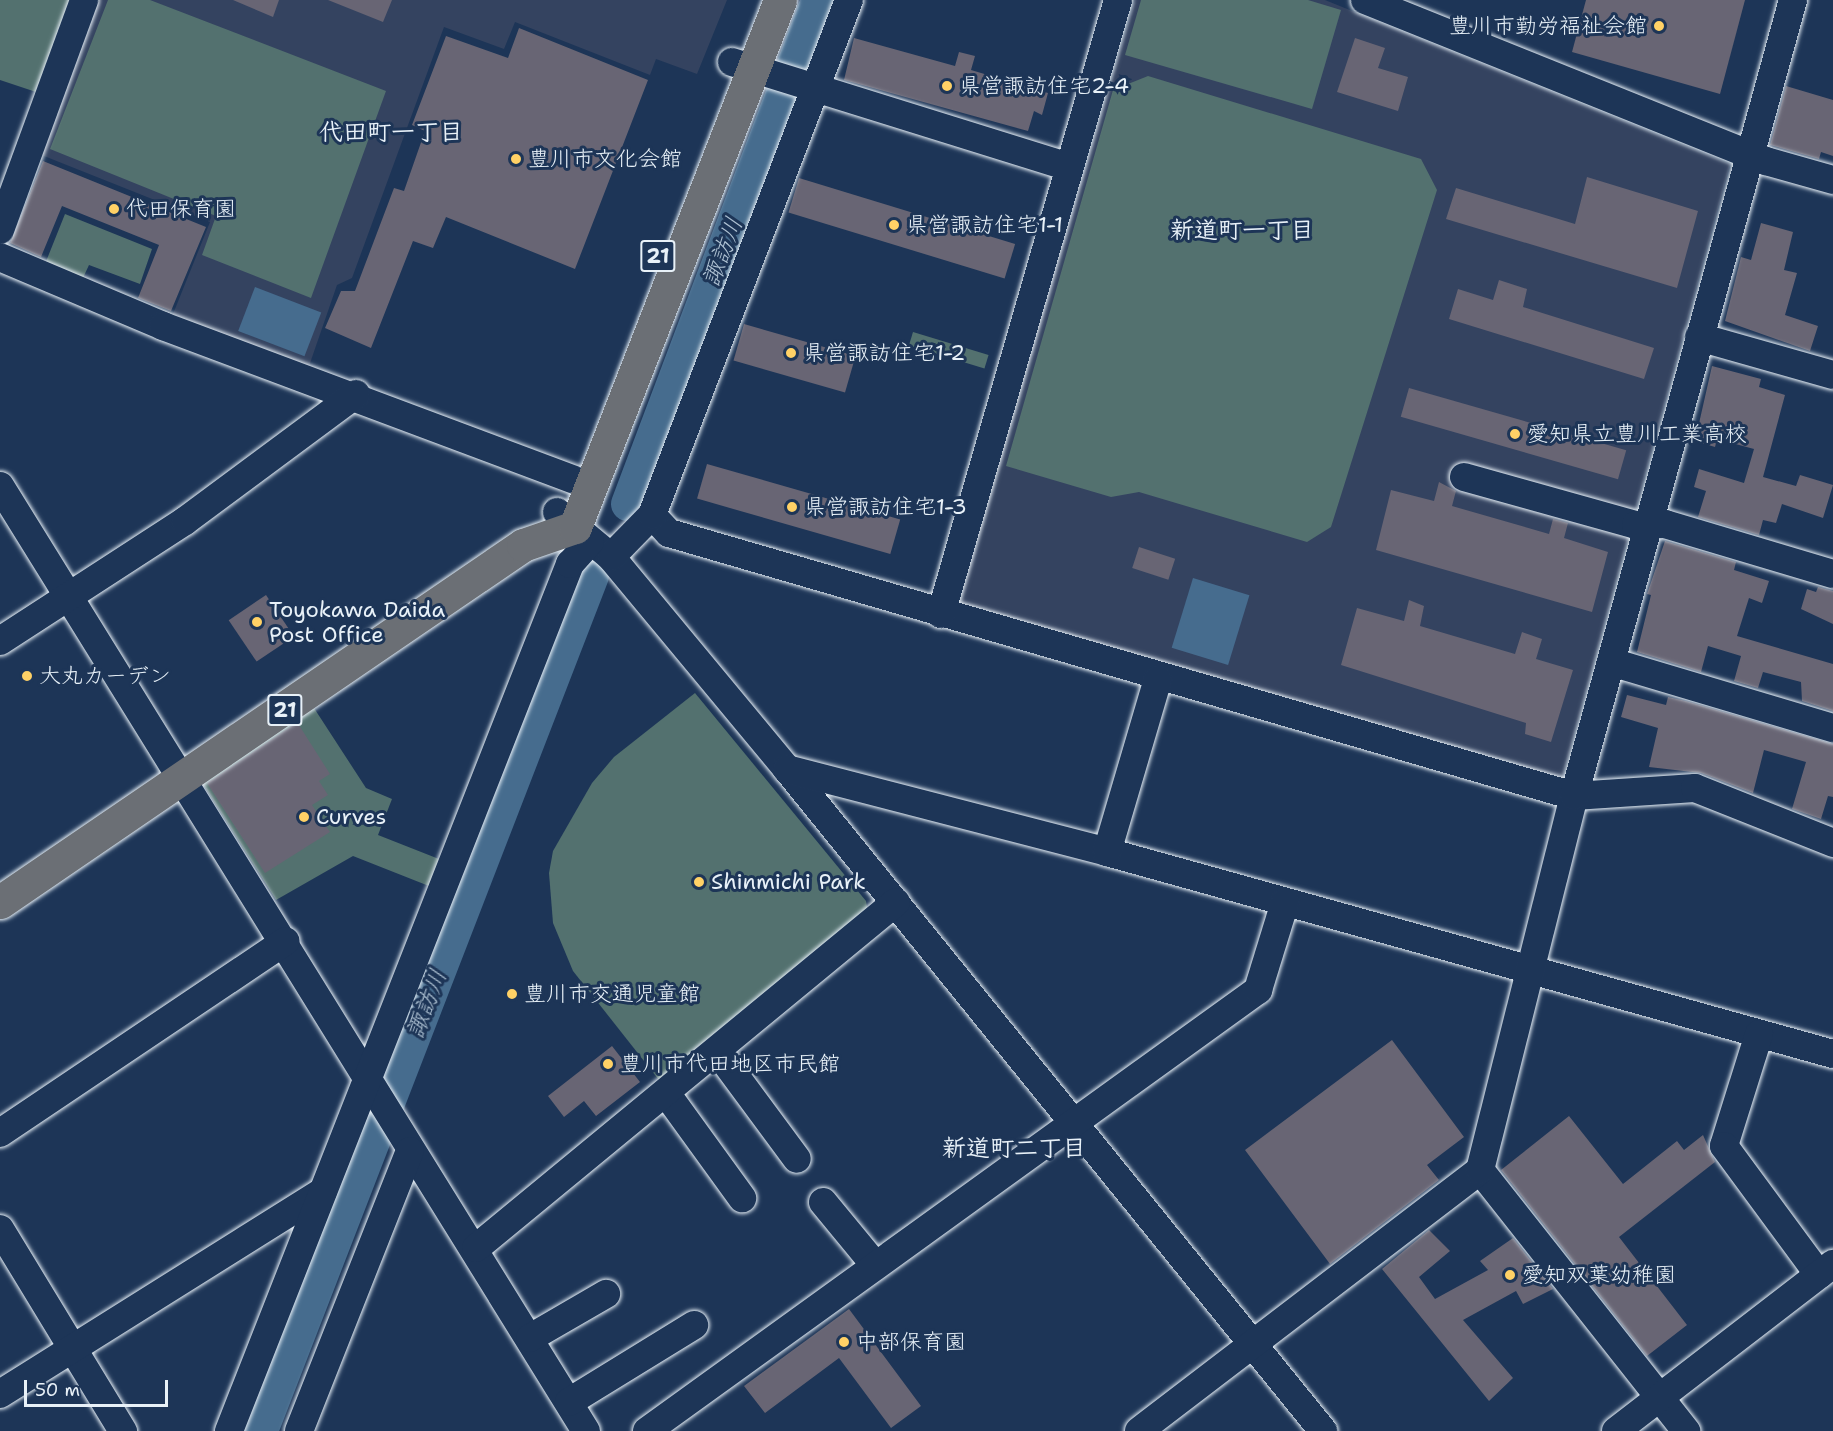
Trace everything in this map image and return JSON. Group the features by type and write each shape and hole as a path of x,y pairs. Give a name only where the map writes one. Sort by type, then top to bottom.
{"main road":[{"name":"21","path":"583,534 751,70 756,0"},
{"name":"21","path":"583,534 573,479 780,0"},
{"name":"21","path":"0,902 511,529 583,534"},
{"name":"21","path":"0,881 179,773"}],"street":[{"path":"0,230 84,0"},
{"path":"652,515 806,88 849,0"},
{"path":"941,614 1118,0"},
{"path":"1365,0 1751,152 1833,180"},
{"path":"1139,1431 1480,1170 1574,796 1793,0"},
{"path":"751,70 1070,167"},
{"path":"0,257 163,326 356,394 573,479"},
{"path":"1699,337 1833,375"},
{"path":"0,641 70,597 267,462 356,394"},
{"path":"1464,477 1649,525 1665,524 1833,574"},
{"path":"0,486 286,941 406,1146 476,1248 586,1431"},
{"path":"583,534 652,515"},
{"path":"652,515 669,534 1158,679 1574,796 1695,788 1832,839"},
{"path":"583,534 787,769 1323,1431"},
{"path":"229,1431 323,1191 374,1088 583,534"},
{"path":"1611,662 1833,728"},
{"path":"1107,852 1158,679"},
{"path":"787,769 1107,852 1833,1054"},
{"path":"476,1248 896,902"},
{"path":"647,1431 875,1265 1076,1124 1258,990 1285,902"},
{"path":"0,1133 286,941"},
{"path":"1616,1431 1826,1269 1724,1146 1760,1034"},
{"path":"717,1051 797,1159"},
{"path":"666,1093 742,1198"},
{"path":"300,1431 406,1146"},
{"path":"1480,1170 1686,1431"},
{"path":"0,1394 323,1191"},
{"path":"824,1202 875,1265"},
{"path":"0,1229 123,1431"},
{"path":"530,1338 606,1294"},
{"path":"568,1402 694,1325"}],"shaded area":[{"path":"98,0 727,0 697,74 656,59 650,75 515,22 504,49 444,27 352,278 337,285 308,369 173,314 210,222 39,154"},
{"path":"1135,0 1325,0 1730,164 1561,783 956,604"},
{"path":"255,287 321,312 304,356 238,331"},
{"path":"1193,578 1249,595 1228,665 1172,648"}],"green space":[{"path":"0,0 77,0 39,93 0,80"},
{"path":"108,0 150,0 386,91 311,298 202,255 216,216 50,149"},
{"path":"1141,0 1308,0 1341,10 1312,109 1125,55"},
{"path":"1148,76 1421,159 1437,190 1331,527 1307,542 1139,492 1111,497 1006,466 1113,90"},
{"path":"65,214 152,249 140,284 89,265 82,280 45,264"},
{"path":"913,332 989,355 984,368 909,345"},
{"name":"Shinmichi Park","path":"695,693 866,901 868,914 659,1080 573,971 553,923 549,873 553,851 592,783 614,757"},
{"name":"Curves","path":"314,708 366,788 392,799 378,835 444,861 434,888 353,856 276,900 201,781"}],"building":[{"path":"233,0 279,0 273,17"},
{"path":"328,0 392,0 383,22"},
{"name":"豊川市勤労福祉会館","path":"1586,0 1745,0 1720,94 1572,52"},
{"name":"豊川市文化会館","path":"519,28 648,80 575,269 446,217 433,248 413,241 371,348 325,328 341,291 355,291 394,188 404,191 425,131 412,125 446,36 508,58"},
{"name":"県営諏訪住宅2-4","path":"854,38 955,66 959,52 975,56 971,70 1048,93 1042,115 1034,111 1028,131 844,80"},
{"path":"1355,38 1385,48 1378,68 1408,77 1398,111 1337,92"},
{"path":"1786,86 1833,100 1833,156 1821,152 1819,159 1770,145"},
{"path":"43,161 206,227 171,311 138,298 159,245 62,206 41,257 10,243"},
{"path":"1587,177 1698,211 1677,288 1446,219 1456,188 1575,224"},
{"name":"県営諏訪住宅1-1","path":"799,178 1015,244 1005,279 788,212"},
{"path":"1761,223 1793,232 1784,270 1797,273 1785,315 1818,326 1810,351 1725,321 1741,257 1751,260"},
{"path":"1499,280 1527,289 1523,307 1654,348 1644,379 1449,319 1458,289 1493,300"},
{"name":"県営諏訪住宅1-2","path":"744,324 856,356 845,393 734,361"},
{"path":"1712,366 1761,379 1759,387 1785,395 1763,477 1796,486 1800,475 1833,485 1823,518 1782,504 1776,523 1763,520 1759,535 1698,517 1706,491 1694,487 1699,469 1744,483 1754,449 1717,439 1715,447 1695,441"},
{"path":"1409,388 1626,450 1618,479 1401,417"},
{"name":"県営諏訪住宅1-3","path":"707,464 900,519 890,554 697,499"},
{"path":"1439,482 1456,491 1452,506 1549,534 1553,519 1568,523 1564,538 1608,552 1592,612 1376,550 1391,490 1434,501"},
{"path":"1665,541 1736,562 1734,570 1769,581 1762,603 1749,598 1737,636 1833,664 1833,711 1802,701 1801,682 1763,672 1758,688 1734,681 1741,656 1708,646 1701,672 1637,652 1651,595 1647,594"},
{"path":"1139,547 1175,559 1168,580 1132,568"},
{"path":"1818,587 1833,591 1833,624 1801,609 1807,589 1816,592"},
{"path":"266,595 294,636 257,662 229,620"},
{"path":"1409,600 1424,606 1420,626 1515,654 1522,632 1542,639 1536,659 1573,670 1551,742 1525,734 1526,723 1341,665 1357,608 1404,621"},
{"path":"1627,695 1666,705 1668,697 1686,701 1833,744 1833,797 1828,796 1821,819 1792,809 1806,762 1764,750 1753,793 1701,773 1649,767 1658,728 1621,717"},
{"path":"297,722 330,774 319,781 328,795 312,805 330,832 265,873 207,783"},
{"path":"1392,1040 1464,1137 1427,1165 1439,1180 1330,1264 1245,1150"},
{"name":"豊川市代田地区市民館","path":"612,1046 640,1082 596,1116 584,1101 564,1117 548,1096"},
{"path":"1569,1116 1623,1184 1677,1141 1684,1150 1703,1135 1715,1162 1619,1237 1687,1325 1647,1356 1501,1170"},
{"path":"1429,1230 1450,1251 1419,1277 1435,1299 1488,1270 1480,1261 1513,1238 1553,1289 1523,1304 1516,1291 1463,1320 1513,1378 1489,1401 1382,1269"},
{"path":"849,1309 921,1406 891,1428 839,1358 765,1413 744,1386"}],"waterway":[{"name":"諏訪川","path":"628,504 818,0"},
{"name":"諏訪川","path":"261,1431 592,576"}],"place":[{"name":"豊川市勤労福祉会館","path":"1659,26"},
{"name":"県営諏訪住宅2-4","path":"947,86"},
{"name":"豊川市文化会館","path":"516,159"},
{"name":"代田保育園","path":"114,209"},
{"name":"県営諏訪住宅1-1","path":"894,225"},
{"name":"県営諏訪住宅1-2","path":"791,353"},
{"name":"愛知県立豊川工業高校","path":"1515,434"},
{"name":"県営諏訪住宅1-3","path":"792,507"},
{"name":"Toyokawa Daida Post Office","path":"257,622"},
{"name":"大丸カーデン","path":"27,676"},
{"name":"Curves","path":"304,817"},
{"name":"Shinmichi Park","path":"699,882"},
{"name":"豊川市交通児童館","path":"512,994"},
{"name":"豊川市代田地区市民館","path":"608,1064"},
{"name":"愛知双葉幼稚園","path":"1510,1275"},
{"name":"中部保育園","path":"844,1342"}],"district":[{"name":"代田町一丁目","path":"391,133"},
{"name":"新道町一丁目","path":"1242,231"},
{"name":"新道町二丁目","path":"1014,1149"}]}
